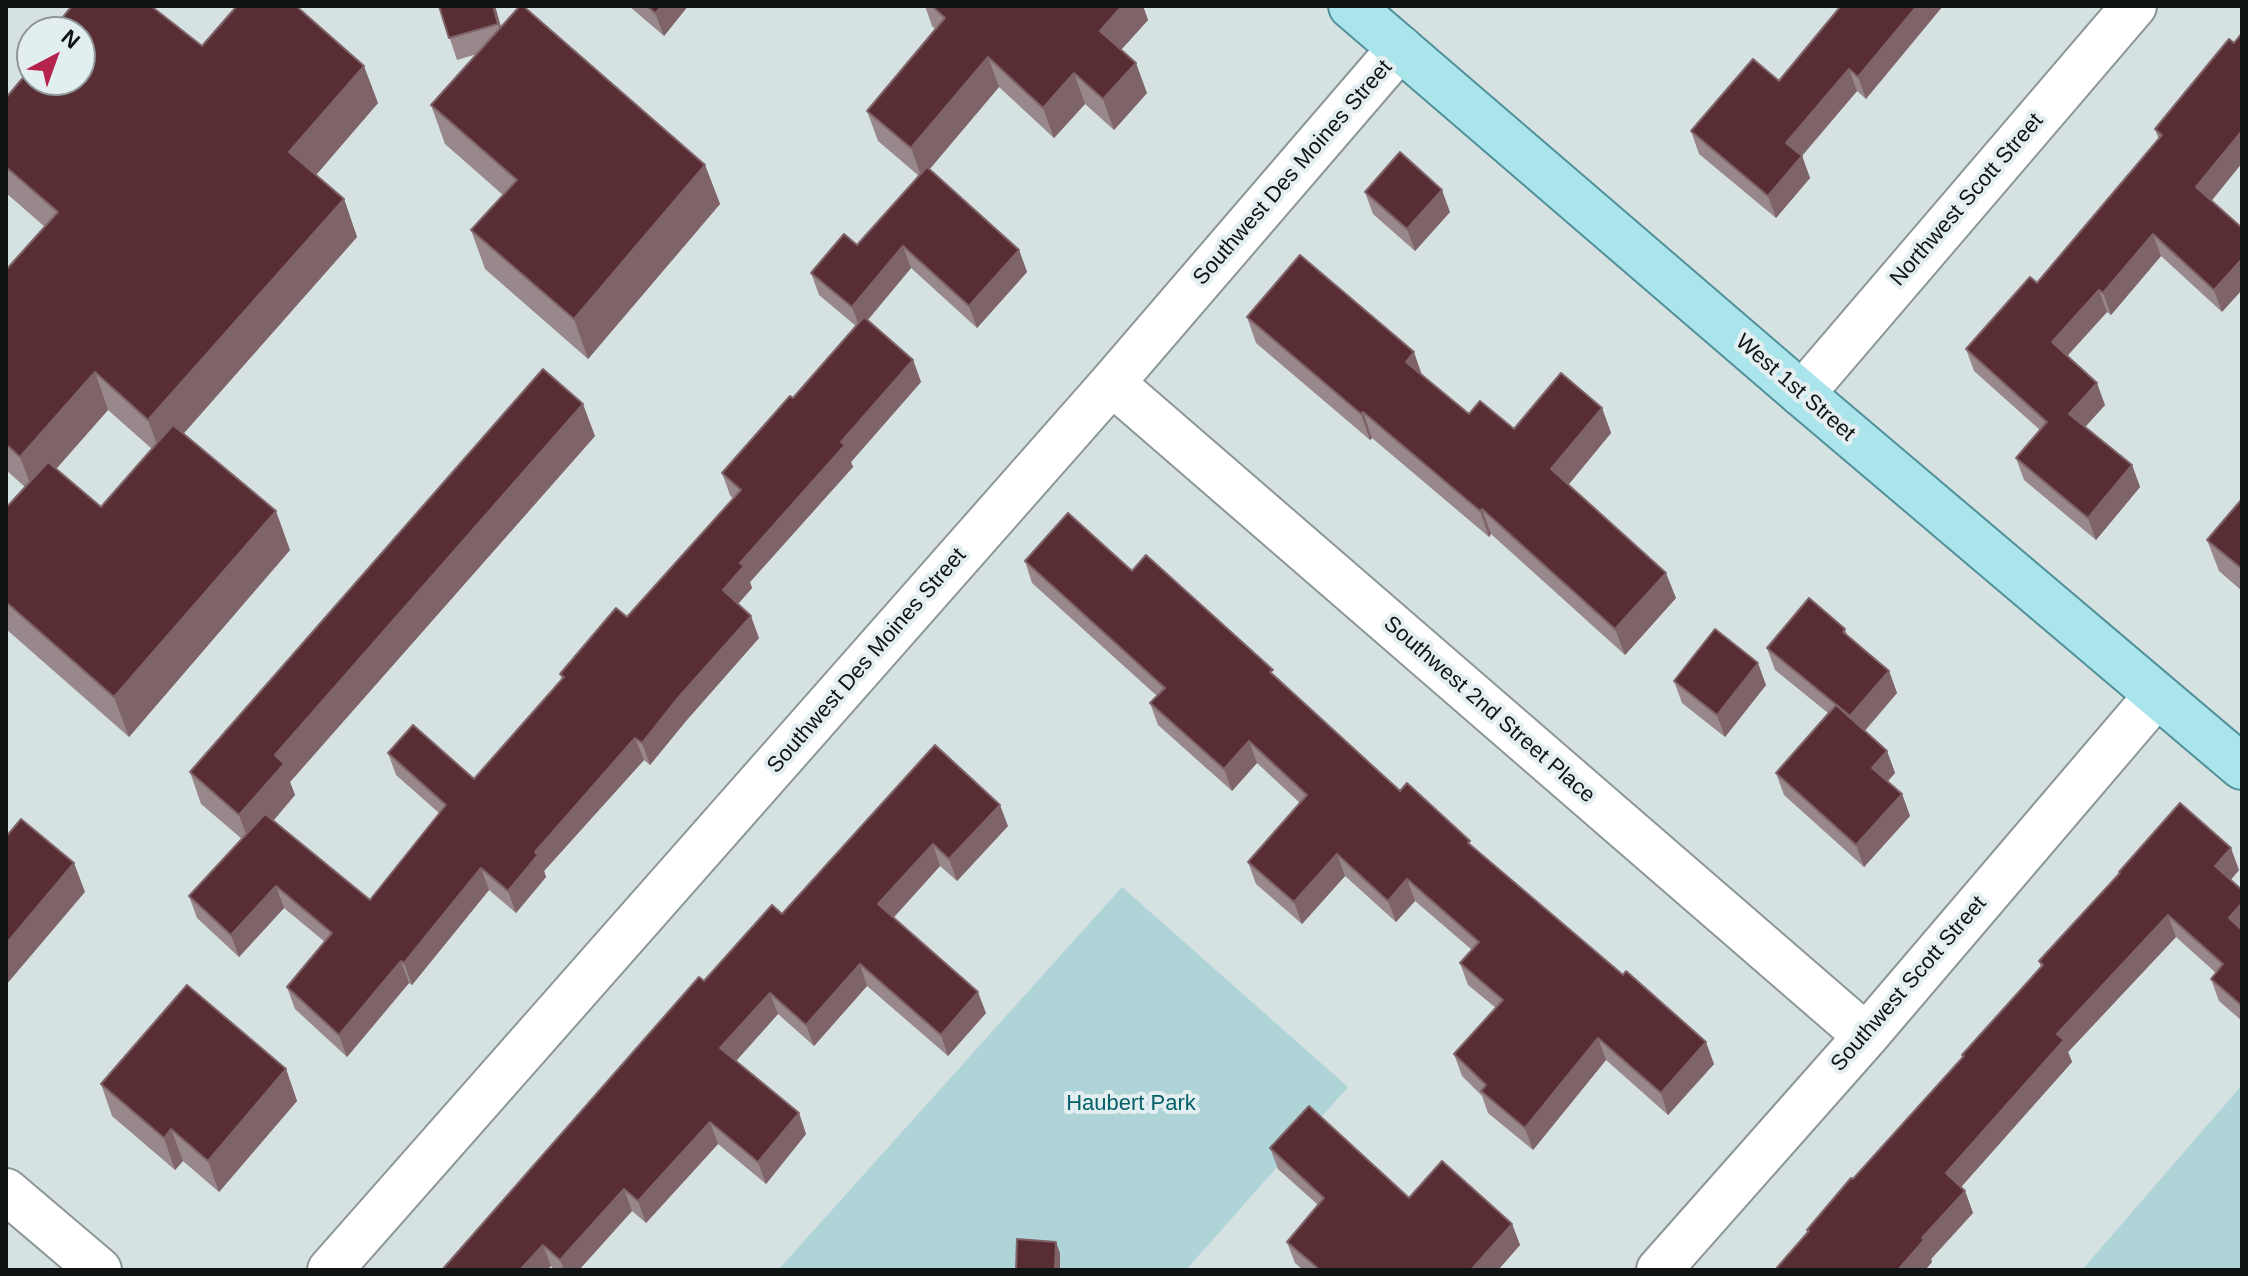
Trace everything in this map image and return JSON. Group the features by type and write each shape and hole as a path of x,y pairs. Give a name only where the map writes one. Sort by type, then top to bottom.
{"main road":[{"name":"West 1st Street","path":"1351,6 2242,767"}],"street":[{"name":"Northwest Scott Street","path":"1802,394 2134,6"},
{"name":"Southwest Des Moines Street","path":"330,1270 1112,383 1400,48"},
{"name":"Southwest 2nd Street Place","path":"1112,383 1866,1036"},
{"name":"Southwest Scott Street","path":"1659,1270 1866,1036 2156,696"},
{"path":"6,1191 99,1270"}],"green space":[{"name":"Haubert Park","path":"1122,887 1348,1087 1186,1270 778,1270"},
{"path":"2242,1085 2242,1270 2082,1270"}],"building":[{"path":"72,6 151,6 202,46 237,6 296,6 364,66 289,152 344,199 148,420 95,372 20,457 6,444 6,270 58,212 6,167 6,98 16,86 16,96 96,96 96,16 64,16"},
{"path":"439,6 493,6 498,24 449,38"},
{"path":"520,6 705,165 574,319 471,230 517,180 431,105"},
{"path":"647,6 662,6 655,13"},
{"path":"932,6 1122,6 1100,31 1136,63 1103,99 1074,73 1043,108 988,57 911,148 867,111 945,18"},
{"path":"1841,6 1917,6 1858,77 1849,69 1786,143 1802,156 1768,196 1691,131 1753,59 1779,81"},
{"path":"2242,33 2242,131 2196,187 2242,228 2242,259 2214,290 2153,234 2103,293 2099,290 2052,342 2097,383 2069,414 2132,465 2088,518 2016,458 2047,422 1966,349 2030,277 2037,283 2162,135 2155,129 2229,39 2234,43"},
{"path":"1400,152 1442,190 1407,229 1365,192"},
{"path":"927,167 1019,250 969,306 903,246 852,307 811,273 844,234 857,245"},
{"path":"1300,255 1414,352 1406,362 1469,414 1480,401 1514,429 1561,373 1602,408 1551,469 1666,573 1615,629 1482,509 1480,511 1363,412 1361,414 1247,317"},
{"path":"864,317 913,360 841,442 845,445 740,563 744,566 723,590 751,616 642,743 635,738 535,852 538,855 508,891 481,868 404,963 401,961 339,1035 287,987 332,933 276,886 231,935 189,896 265,814 370,900 446,805 388,753 413,725 474,779 564,677 560,674 616,608 627,617 741,490 722,473"},
{"path":"543,369 583,404 275,755 284,764 239,815 190,772"},
{"path":"173,425 276,511 114,697 6,602 6,508 48,462 101,507"},
{"path":"2242,499 2242,569 2207,540"},
{"path":"1068,513 1132,571 1146,555 1400,791 1407,783 1470,841 1468,843 1623,975 1626,971 1706,1042 1661,1093 1598,1038 1525,1128 1481,1091 1486,1085 1454,1054 1503,1000 1460,963 1479,942 1407,879 1388,901 1337,854 1294,902 1248,862 1307,795 1249,741 1224,769 1150,703 1165,688 1025,561"},
{"path":"1809,598 1889,671 1850,716 1767,648"},
{"path":"1715,629 1758,663 1717,715 1674,681"},
{"path":"1836,705 1887,751 1872,768 1902,794 1856,845 1776,773"},
{"path":"935,745 1000,805 949,859 933,844 878,904 978,992 941,1035 860,964 806,1025 770,993 720,1048 799,1113 758,1162 710,1122 638,1201 624,1189 560,1260 543,1245 520,1270 442,1270 699,977 704,981 772,905 782,914"},
{"path":"2180,803 2231,848 2215,866 2242,890 2242,903 2229,918 2242,930 2242,1006 2211,979 2223,964 2168,915 2057,1034 2064,1040 1946,1173 1965,1191 1898,1270 1775,1270 1851,1178 2043,965 2039,961"},
{"path":"21,819 74,863 6,944 6,837"},
{"path":"187,985 286,1069 208,1161 171,1129 164,1138 101,1084"},
{"path":"1309,1106 1409,1198 1442,1161 1512,1224 1471,1270 1320,1270 1287,1242 1324,1198 1270,1148"},
{"path":"1017,1239 1056,1242 1055,1270 1016,1270"}]}
